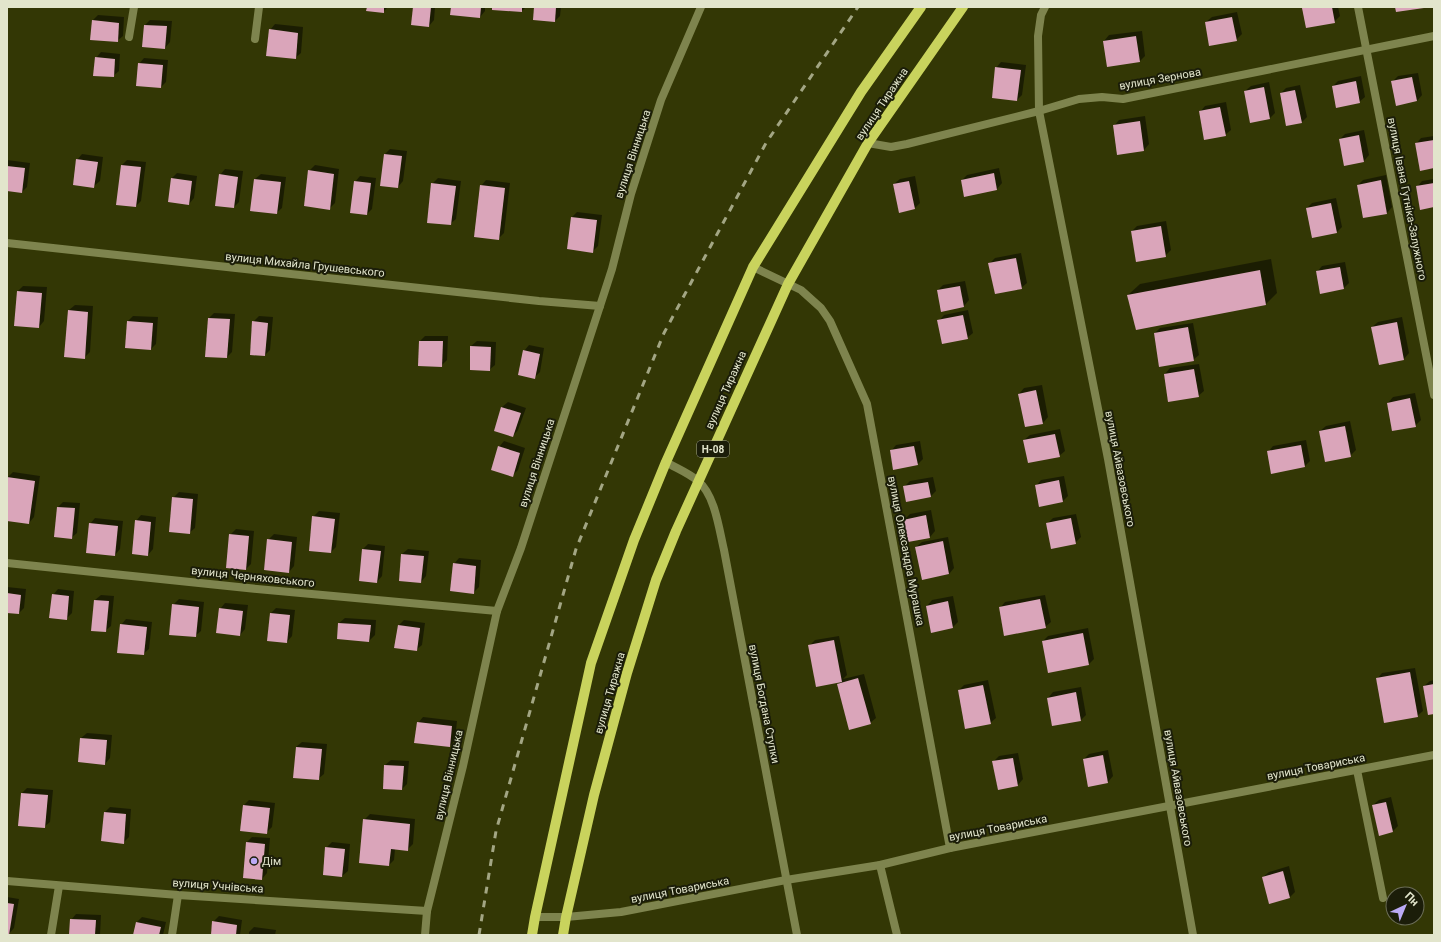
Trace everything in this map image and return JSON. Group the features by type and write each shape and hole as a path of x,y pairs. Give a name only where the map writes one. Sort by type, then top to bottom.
{"main road":[{"name":"вулиця Тиражна","path":"532,935 591,663 634,540 666,462 753,267 861,92 921,7"},
{"name":"вулиця Тиражна","path":"563,935 594,795 627,673 656,580 698,481 788,284 868,143 963,7"}],"street":[{"path":"129,37 134,7"},
{"path":"255,39 259,7"},
{"name":"вулиця Вінницька","path":"425,935 427,911 463,766 497,611 521,548 612,269 631,194 661,100 701,7"},
{"name":"вулиця Айвазовського","path":"1046,7 1041,15 1038,36 1039,111 1108,458 1193,935"},
{"name":"вулиця Івана Гутніка-Залужного","path":"1358,7 1434,396"},
{"name":"вулиця Зернова","path":"868,143 891,146 907,144 1039,111 1079,99 1102,97 1123,99 1434,36"},
{"name":"вулиця Михайла Грушевського","path":"7,243 531,300 600,306"},
{"name":"вулиця Олександра Мурашка","path":"753,267 802,290 813,299 830,321 867,404 950,848"},
{"path":"666,462 698,481"},
{"name":"вулиця Богдана Ступки","path":"698,481 707,492 713,507 724,550 797,935"},
{"name":"вулиця Черняховського","path":"7,563 257,589 497,611"},
{"name":"вулиця Товариська","path":"535,917 566,917 620,912 786,880 880,865 950,848 1434,755"},
{"path":"1357,770 1383,898"},
{"path":"880,865 897,935"},
{"name":"вулиця Учнівська","path":"7,881 178,895 427,911"},
{"path":"51,935 59,886"},
{"path":"172,935 178,895"}],"building":[{"path":"367,7 384,7 384,13 366,11"},
{"path":"413,7 431,7 429,27 411,25"},
{"path":"451,7 481,7 480,18 450,15"},
{"path":"492,7 522,7 522,12 492,10"},
{"path":"534,7 556,7 555,22 533,20"},
{"path":"1332,7 1335,23 1306,28 1302,8"},
{"path":"1395,7 1424,7 1424,8 1396,12"},
{"path":"1232,17 1237,41 1209,46 1205,22"},
{"path":"92,20 119,23 118,42 90,40"},
{"path":"144,25 167,26 165,49 142,47"},
{"path":"269,29 298,33 296,59 266,56"},
{"path":"1136,36 1140,62 1107,67 1103,41"},
{"path":"95,57 115,59 114,77 93,76"},
{"path":"138,63 163,65 161,88 136,86"},
{"path":"995,67 1021,70 1017,101 992,98"},
{"path":"1412,77 1417,101 1396,106 1391,81"},
{"path":"1356,81 1360,103 1336,108 1332,86"},
{"path":"1264,87 1270,119 1250,123 1244,91"},
{"path":"1295,90 1302,123 1286,126 1280,93"},
{"path":"1220,107 1226,136 1204,140 1199,111"},
{"path":"1140,121 1144,151 1117,155 1113,125"},
{"path":"1359,135 1364,162 1344,166 1339,139"},
{"path":"1434,140 1434,168 1420,171 1415,143"},
{"path":"384,154 402,156 398,188 380,186"},
{"path":"76,159 98,162 94,188 73,185"},
{"path":"121,165 141,167 136,207 116,205"},
{"path":"7,166 25,168 22,193 7,191"},
{"path":"308,170 334,174 330,210 304,206"},
{"path":"994,173 997,190 964,197 961,180"},
{"path":"219,174 238,177 234,208 215,206"},
{"path":"171,178 192,181 189,205 168,202"},
{"path":"254,179 281,182 277,214 250,211"},
{"path":"1381,180 1387,214 1363,218 1357,185"},
{"path":"354,181 371,183 367,215 350,213"},
{"path":"909,181 915,209 899,213 893,184"},
{"path":"431,183 456,186 451,225 427,223"},
{"path":"1434,183 1434,207 1420,210 1416,186"},
{"path":"480,185 505,188 499,240 474,237"},
{"path":"1331,203 1337,233 1312,238 1306,208"},
{"path":"571,217 597,220 593,253 567,249"},
{"path":"1161,226 1166,257 1136,262 1131,231"},
{"path":"1016,258 1022,289 995,294 988,263"},
{"path":"1340,267 1344,289 1320,294 1316,271"},
{"path":"1260,270 1266,305 1136,330 1127,295"},
{"path":"960,286 964,307 941,312 937,290"},
{"path":"17,291 42,293 39,328 14,326"},
{"path":"68,310 88,312 85,359 64,357"},
{"path":"963,315 968,339 942,344 937,320"},
{"path":"208,318 230,319 227,358 205,357"},
{"path":"127,321 153,323 151,350 125,348"},
{"path":"252,321 268,323 265,356 250,355"},
{"path":"1397,322 1404,360 1379,365 1371,327"},
{"path":"1188,327 1194,361 1159,367 1154,333"},
{"path":"419,341 443,341 442,367 418,366"},
{"path":"470,346 491,347 490,371 470,370"},
{"path":"523,350 540,354 535,379 518,375"},
{"path":"1194,369 1199,397 1168,402 1164,374"},
{"path":"1036,390 1043,424 1025,427 1018,394"},
{"path":"1410,398 1416,427 1392,431 1387,403"},
{"path":"501,407 521,413 513,437 494,431"},
{"path":"1345,426 1351,457 1325,462 1319,431"},
{"path":"1055,434 1060,457 1028,463 1023,440"},
{"path":"1301,445 1305,467 1271,474 1267,451"},
{"path":"498,446 520,453 513,477 491,470"},
{"path":"914,446 918,465 893,470 890,450"},
{"path":"7,477 35,481 29,524 7,521"},
{"path":"1059,480 1063,502 1039,507 1035,485"},
{"path":"928,482 931,497 906,502 903,486"},
{"path":"172,497 193,499 190,534 169,532"},
{"path":"57,507 75,508 72,539 54,537"},
{"path":"926,515 930,538 908,542 903,520"},
{"path":"312,516 335,519 331,553 309,551"},
{"path":"1071,518 1076,544 1051,549 1046,523"},
{"path":"135,520 151,522 148,556 132,554"},
{"path":"89,523 118,526 115,556 86,553"},
{"path":"229,534 249,536 246,570 226,568"},
{"path":"267,539 292,542 289,573 264,570"},
{"path":"943,541 949,574 922,580 915,547"},
{"path":"362,549 381,551 377,583 359,581"},
{"path":"401,554 424,556 421,583 399,581"},
{"path":"453,563 476,566 474,594 450,591"},
{"path":"7,593 21,595 19,614 7,613"},
{"path":"52,594 69,596 67,620 49,618"},
{"path":"1040,599 1046,628 1004,636 999,607"},
{"path":"94,600 109,601 106,632 91,631"},
{"path":"948,601 953,628 931,633 926,606"},
{"path":"172,604 199,607 196,637 169,635"},
{"path":"219,608 243,611 240,636 216,633"},
{"path":"270,613 290,615 287,643 267,641"},
{"path":"338,623 371,625 369,642 337,639"},
{"path":"120,624 147,627 144,655 117,653"},
{"path":"398,625 420,628 417,651 394,648"},
{"path":"1083,633 1089,665 1048,673 1042,641"},
{"path":"834,640 842,682 816,687 808,645"},
{"path":"1410,672 1418,717 1384,723 1376,678"},
{"path":"858,678 871,724 849,730 837,684"},
{"path":"1434,684 1434,714 1428,715 1423,686"},
{"path":"983,685 991,724 965,729 958,690"},
{"path":"1076,692 1081,721 1052,726 1047,698"},
{"path":"417,722 452,726 450,747 414,743"},
{"path":"80,738 107,740 105,765 78,762"},
{"path":"296,747 322,749 319,780 293,778"},
{"path":"1103,755 1108,783 1088,787 1083,759"},
{"path":"1013,758 1018,786 998,790 992,761"},
{"path":"384,765 404,766 402,790 383,789"},
{"path":"21,793 48,795 45,828 18,826"},
{"path":"1386,802 1393,832 1379,836 1372,805"},
{"path":"243,805 270,808 267,834 240,831"},
{"path":"104,812 126,814 124,844 101,841"},
{"path":"363,819 410,824 408,851 391,849 389,866 359,863"},
{"name":"Дім","path":"246,842 265,844 262,880 243,878"},
{"path":"325,847 345,849 342,877 323,875"},
{"path":"1283,871 1290,898 1269,904 1262,877"},
{"path":"7,903 14,904 9,935 7,935"},
{"path":"70,919 96,920 95,935 69,935"},
{"path":"212,921 237,925 236,935 211,935"},
{"path":"136,922 161,927 159,935 133,935"}],"railway":[{"path":"479,935 496,831 576,549 664,333 766,143 858,7"}],"place":[{"name":"Дім","path":"254,861"}]}
